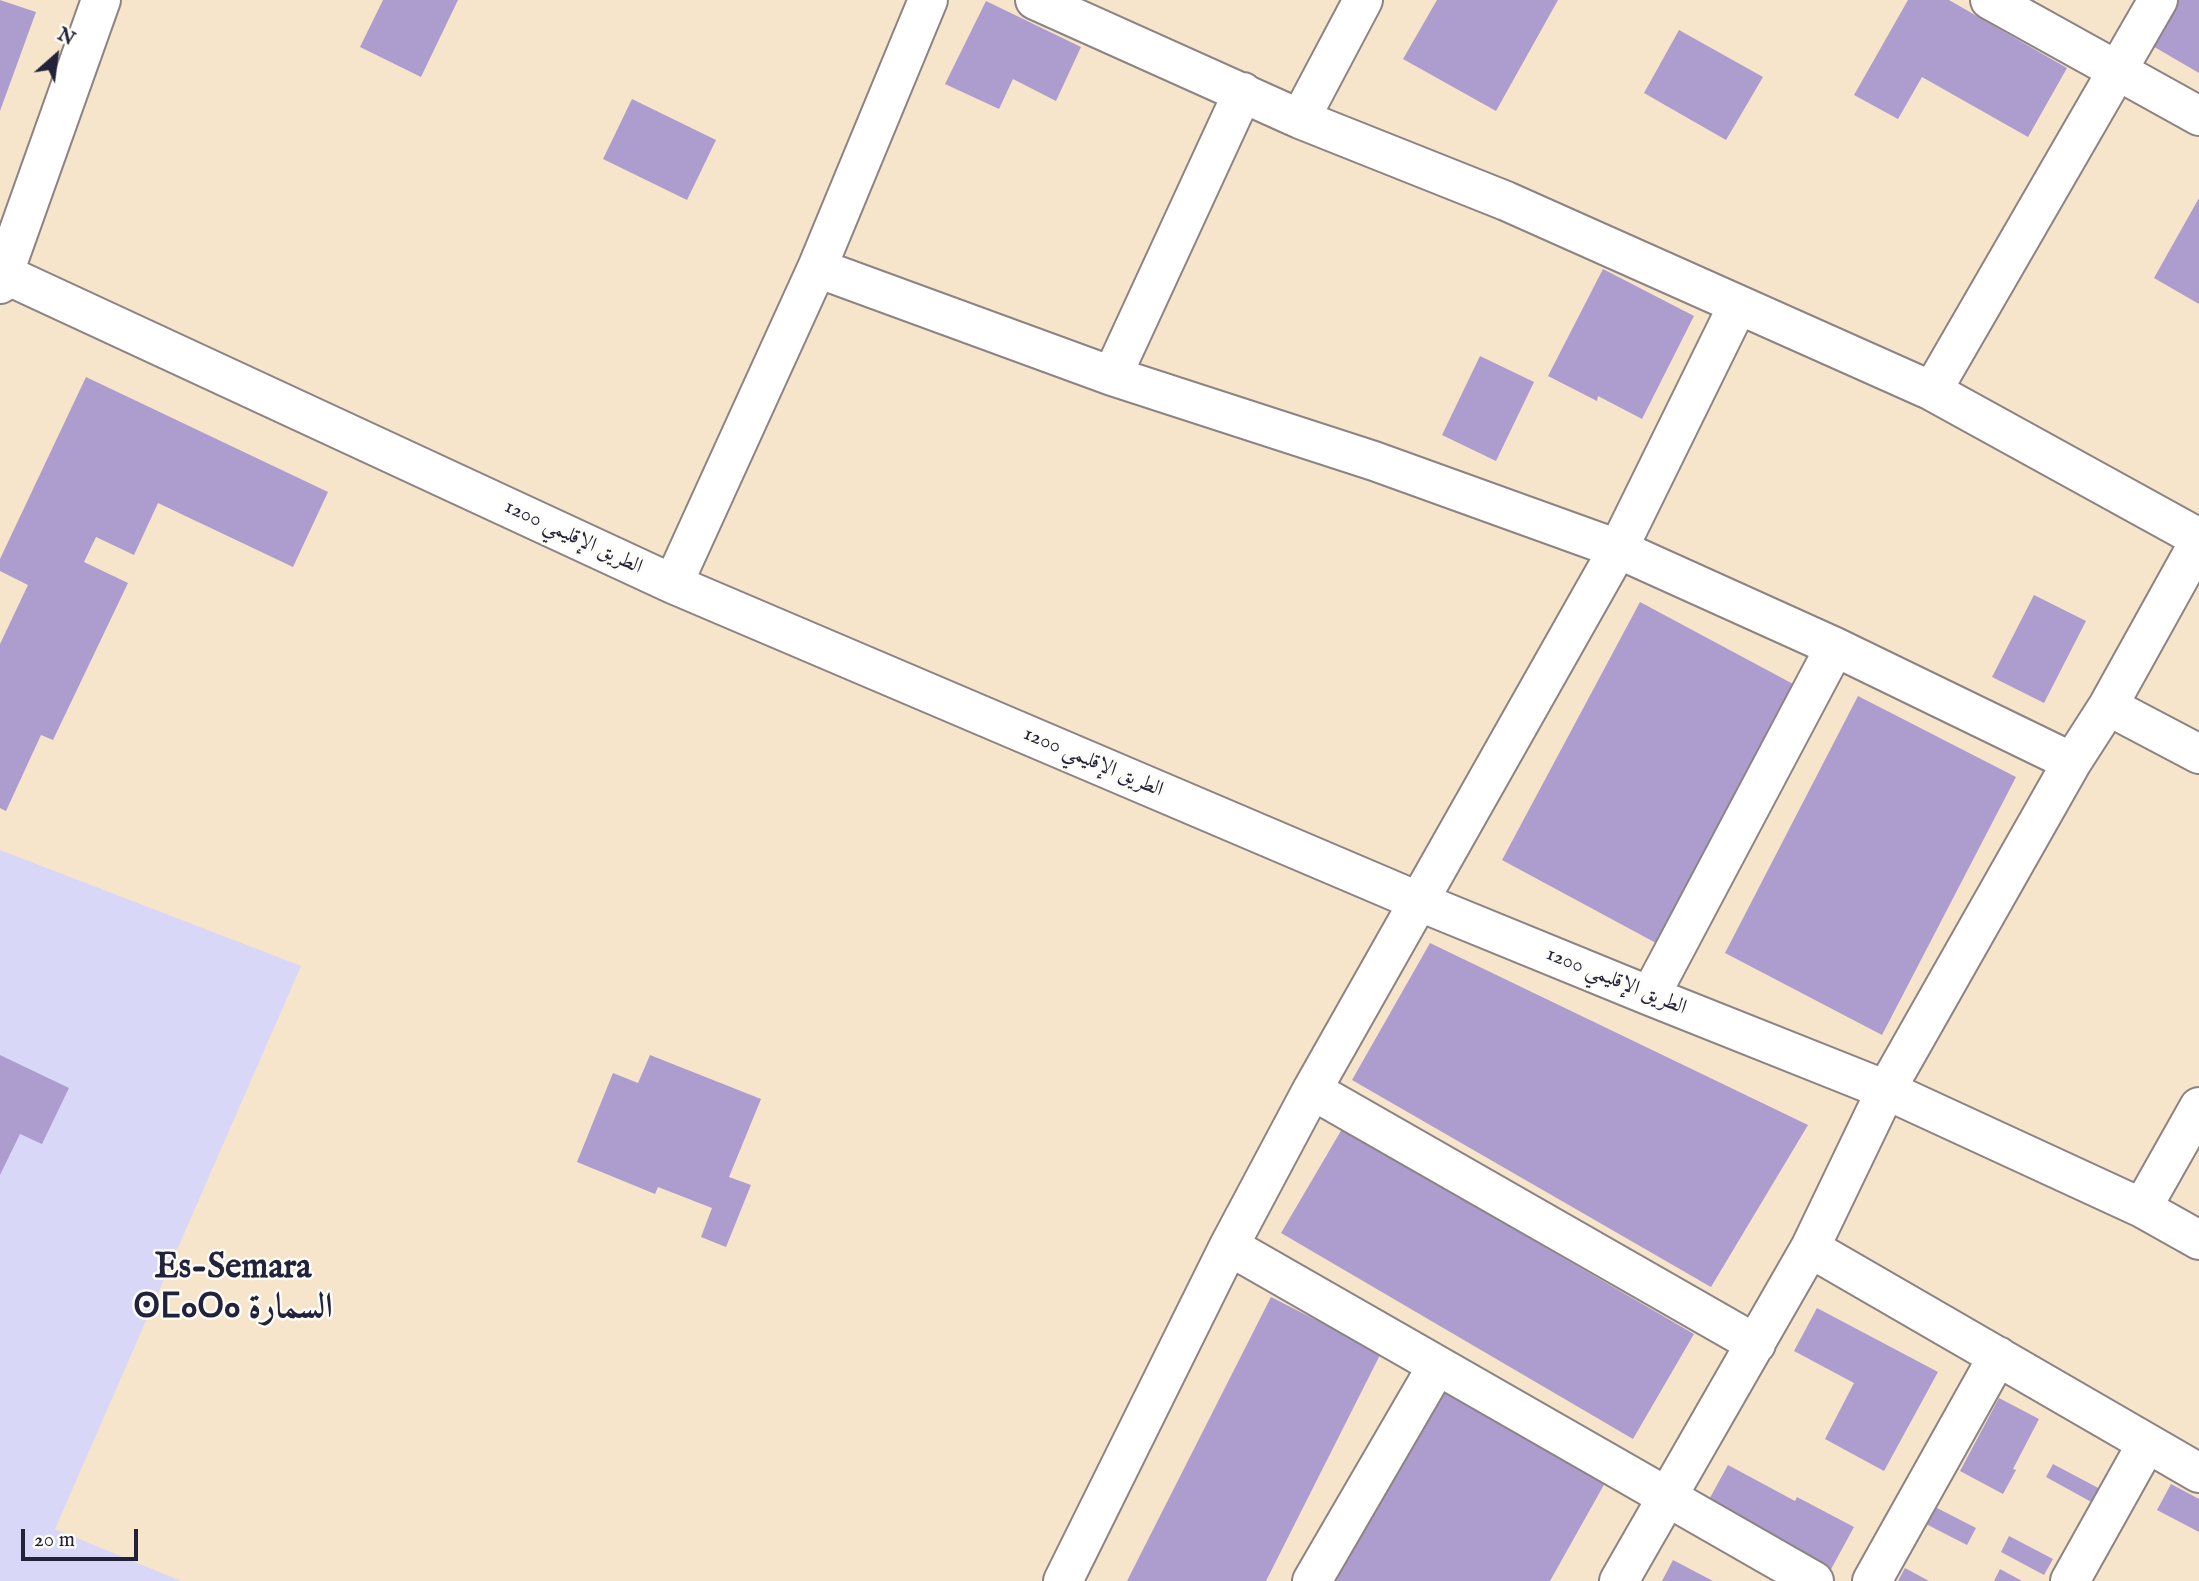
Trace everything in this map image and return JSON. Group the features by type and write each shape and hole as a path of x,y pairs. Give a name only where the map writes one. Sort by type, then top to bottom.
{"street":[{"path":"674,584 817,268 928,0"},
{"path":"1035,0 1300,119 1506,201 1932,391 2199,540 2108,706 2072,762 1886,1090 1810,1248 1619,1581"},
{"path":"1300,119 1363,0"},
{"path":"1990,0 2199,116"},
{"path":"1932,391 2158,0"},
{"path":"2,279 99,1"},
{"path":"1112,376 1243,92"},
{"path":"817,268 1112,376 1374,461 1618,549 1835,647 2072,762"},
{"name":"الطريق الإقليمي 1200","path":"2,279 674,584 1420,902 1886,1090 2142,1208 2199,1240"},
{"path":"1063,1581 1228,1246 1312,1090 1618,549 1738,304"},
{"path":"1650,996 1835,647"},
{"path":"2108,706 2199,754"},
{"path":"1312,1090 1756,1344"},
{"path":"2142,1208 2199,1107"},
{"path":"1228,1246 1814,1581"},
{"path":"1810,1248 2199,1473"},
{"path":"1872,1581 1998,1356"},
{"path":"1312,1581 1437,1366"},
{"path":"2070,1581 2147,1443"}],"shaded area":[{"path":"0,850 301,966 55,1529 181,1581 0,1581"}],"building":[{"path":"0,0 36,12 0,111"},
{"path":"383,0 458,0 421,77 360,47"},
{"path":"1437,0 1558,0 1496,111 1403,59"},
{"path":"1908,0 1949,0 2067,68 2028,137 1922,77 1898,119 1854,95"},
{"path":"2177,0 2199,0 2199,73 2151,45"},
{"path":"986,1 1081,47 1056,101 1013,79 999,109 945,84"},
{"path":"1679,30 1763,77 1726,140 1644,93"},
{"path":"632,99 716,140 687,200 603,159"},
{"path":"2199,198 2199,304 2154,278"},
{"path":"1603,269 1694,316 1642,419 1598,396 1597,401 1548,376"},
{"path":"1480,356 1534,382 1496,461 1442,435"},
{"path":"86,377 328,492 293,567 158,503 134,555 96,537 84,562 128,583 53,740 41,735 6,811 0,808 0,644 28,585 0,571 0,559"},
{"path":"2034,595 2086,621 2044,703 1992,677"},
{"path":"1640,602 1795,685 1656,943 1502,860"},
{"path":"1858,696 2016,777 1882,1035 1725,953"},
{"path":"1430,943 1808,1125 1711,1287 1352,1080"},
{"path":"0,1055 69,1088 42,1144 20,1134 0,1175"},
{"path":"650,1055 761,1099 729,1177 751,1185 726,1247 701,1237 712,1208 658,1187 655,1194 577,1162 613,1073 638,1083"},
{"path":"1342,1129 1694,1334 1633,1439 1281,1233"},
{"path":"1271,1297 1381,1353 1266,1581 1127,1581"},
{"path":"1817,1308 1938,1372 1884,1471 1825,1439 1854,1383 1794,1351"},
{"path":"1445,1383 1610,1474 1550,1581 1335,1581"},
{"path":"1999,1398 2039,1419 2003,1494 1960,1471"},
{"path":"2053,1464 2102,1490 2095,1504 2046,1477"},
{"path":"1728,1465 1795,1501 1797,1497 1854,1527 1830,1571 1706,1505"},
{"path":"2171,1484 2199,1499 2199,1532 2157,1510"},
{"path":"1935,1507 1976,1528 1967,1545 1926,1524"},
{"path":"2009,1536 2053,1559 2044,1575 2001,1552"},
{"path":"1673,1560 1713,1581 1662,1581"},
{"path":"1905,1568 1929,1581 1898,1581"},
{"path":"2000,1569 2022,1581 1994,1581"}],"district":[{"name":"Es-Semara ⵙⵎⴰⵔⴰ السمارة","path":"233,1290"}]}
